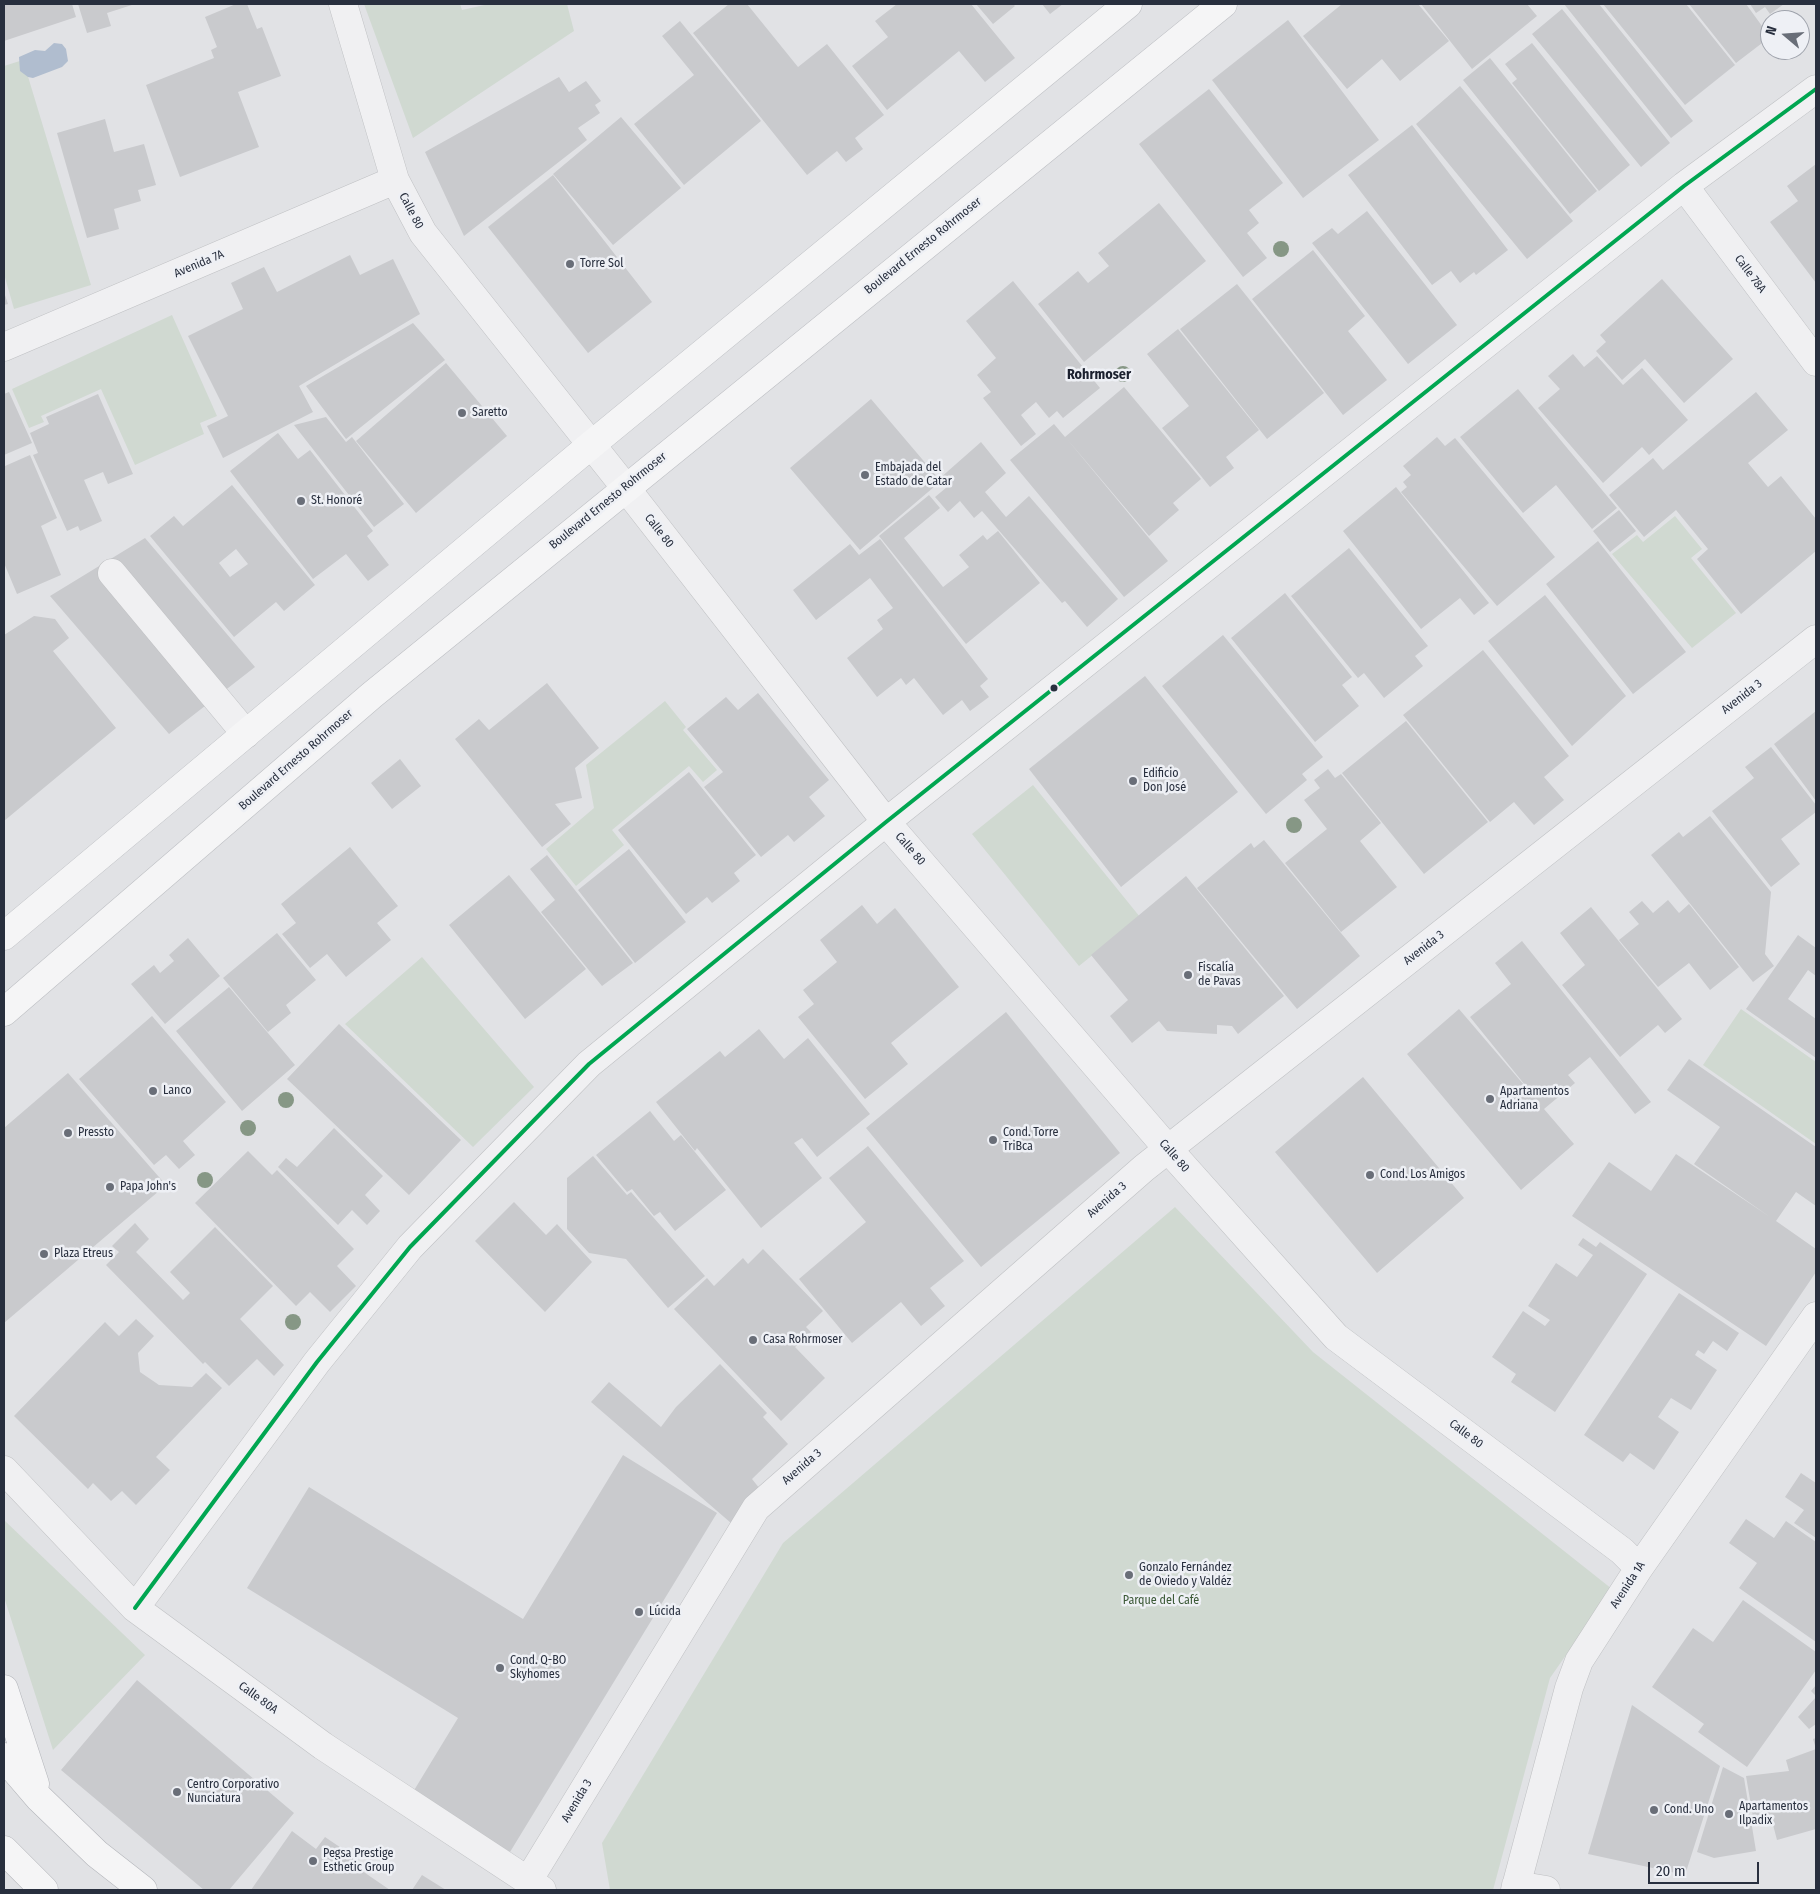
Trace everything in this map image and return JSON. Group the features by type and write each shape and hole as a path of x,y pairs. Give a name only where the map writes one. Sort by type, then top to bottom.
{"main road":[{"path":"4,936 592,445 1128,4"},
{"name":"Boulevard Ernesto Rohrmoser","path":"4,1012 372,695 625,487 1223,4"},
{"path":"4,1689 39,1798"},
{"path":"4,1757 39,1798 97,1854 143,1890"},
{"path":"4,1850 44,1890"}],"street":[{"name":"Calle 80","path":"343,4 395,180 423,233 592,445 886,822 1168,1149 1336,1337 1622,1551 1639,1568"},
{"path":"135,1608 317,1362 410,1246 589,1064 886,822 1684,186 1816,89"},
{"name":"Avenida 7A","path":"4,347 395,180"},
{"name":"Calle 78A","path":"1684,186 1816,362"},
{"path":"112,573 246,734"},
{"name":"Avenida 3","path":"535,1886 756,1508 1168,1149 1816,639"},
{"name":"Avenida 1A","path":"1516,1888 1569,1688 1579,1661 1639,1568 1816,1316"},
{"name":"Calle 80A","path":"4,1470 135,1608 323,1746 535,1886"},
{"path":"1516,1888 1546,1890"}],"green space":[{"path":"364,4 460,4 462,10 489,4 567,4 574,31 413,138"},
{"path":"23,60 91,285 14,309 4,274 4,66"},
{"path":"172,315 217,416 200,423 204,434 135,465 101,389 41,416 44,422 29,428 12,389"},
{"path":"1675,516 1702,549 1691,558 1736,613 1692,648 1612,554 1637,535 1643,542"},
{"path":"665,701 686,727 683,730 717,770 703,782 689,766 612,830 624,845 576,886 546,849 594,808 586,765"},
{"path":"1033,785 1140,917 1079,966 972,834"},
{"path":"422,957 534,1087 473,1147 345,1024"},
{"path":"1741,1009 1816,1062 1816,1144 1703,1065"},
{"name":"Parque del Café","path":"1175,1207 1313,1352 1612,1589 1550,1678 1493,1890 610,1890 602,1843 783,1543"},
{"path":"4,1520 145,1655 53,1750 4,1597"}],"water":[{"path":"54,43 62,44 66,49 68,61 62,67 33,78 20,71 19,57 35,50 45,51"}],"building":[{"path":"4,4 72,4 76,17 4,41"},
{"path":"78,4 135,4 107,13 111,26 87,33"},
{"path":"236,4 247,4 257,29 262,27 281,76 238,92 259,147 180,177 146,85 214,58 211,50 217,47 205,17"},
{"path":"729,4 747,4 798,67 827,44 884,115 855,138 863,149 846,162 837,151 807,175 693,33"},
{"path":"897,4 971,4 1015,58 985,82 959,51 887,110 852,66 888,37 875,21"},
{"path":"976,4 1013,4 1015,6 993,24"},
{"path":"1042,4 1063,4 1050,14"},
{"path":"1342,4 1418,4 1449,41 1400,81 1382,59 1347,89 1303,36"},
{"path":"1421,4 1527,4 1537,16 1472,69"},
{"path":"1564,4 1599,4 1693,121 1671,138"},
{"path":"1603,4 1686,4 1735,65 1685,105"},
{"path":"1689,4 1746,4 1760,23 1760,45 1736,63"},
{"path":"1750,4 1784,4 1776,10 1767,10 1765,7 1756,13"},
{"path":"1562,9 1670,143 1641,167 1532,34"},
{"path":"1288,20 1379,140 1303,198 1212,80"},
{"path":"680,21 761,121 684,185 634,124 694,75 662,36"},
{"path":"1532,43 1630,165 1599,191 1512,83 1517,79 1505,64"},
{"path":"1490,58 1597,191 1570,214 1463,80"},
{"path":"559,77 569,92 586,81 601,101 595,105 600,113 578,128 587,140 464,236 425,152"},
{"path":"1460,86 1573,221 1527,259 1416,124"},
{"path":"1209,89 1283,183 1249,210 1259,223 1247,233 1267,258 1243,277 1139,144"},
{"path":"621,117 681,188 613,245 553,174"},
{"path":"105,119 114,152 144,144 156,185 138,190 141,201 114,209 119,229 87,238 57,133"},
{"path":"1412,125 1508,250 1476,275 1474,272 1460,283 1451,271 1432,285 1348,175"},
{"path":"1816,164 1816,283 1770,222 1798,201 1787,186"},
{"name":"Torre Sol","path":"553,175 652,302 588,353 488,227"},
{"path":"1159,203 1206,261 1084,362 1038,304 1078,271 1088,283 1109,266 1098,253"},
{"path":"1367,211 1457,325 1408,364 1312,243 1332,228 1338,234"},
{"path":"1313,250 1365,316 1348,331 1387,380 1343,415 1252,299"},
{"path":"350,255 360,275 393,259 420,314 299,386 313,412 223,458 207,426 228,416 188,336 243,309 231,283 264,267 277,292"},
{"path":"1662,279 1733,359 1684,403 1645,359 1622,380 1596,351 1606,342 1600,335"},
{"path":"1013,281 1100,388 1063,418 1057,411 1049,418 1036,402 1021,415 1036,434 1021,446 983,398 991,392 977,375 996,358 966,321"},
{"path":"1237,284 1324,393 1267,439 1180,329"},
{"path":"4,292 8,304 4,305"},
{"path":"413,323 445,360 346,439 306,386"},
{"path":"1178,329 1259,430 1226,457 1234,468 1210,487 1162,428 1189,406 1147,354"},
{"path":"1573,354 1584,367 1597,356 1623,385 1642,368 1688,420 1649,455 1642,447 1603,483 1538,408 1560,389 1548,376"},
{"path":"446,363 507,436 416,513 356,441"},
{"path":"1124,387 1201,479 1173,503 1179,510 1149,536 1067,439 1168,561 1124,597 1010,460 1054,424 1065,437"},
{"path":"1518,389 1617,508 1592,529 1556,485 1523,513 1460,437"},
{"path":"9,392 32,443 4,455 4,394"},
{"path":"1756,392 1788,430 1748,463 1768,487 1781,476 1816,519 1816,551 1741,614 1697,559 1708,549 1676,510 1644,537 1609,495 1653,458 1663,470"},
{"path":"98,394 133,474 108,484 103,472 84,480 102,521 80,531 78,526 67,531 33,455 38,453 30,433 49,424 46,417"},
{"path":"871,399 939,479 981,442 1006,473 985,492 1006,517 1029,496 1118,599 1087,627 1065,601 1062,603 982,511 974,518 960,501 948,512 935,497 947,487 941,481 860,550 790,468"},
{"path":"326,417 346,442 352,437 404,504 374,527 294,425"},
{"name":"St. Honoré","path":"278,433 298,459 310,450 373,531 367,536 389,565 368,581 346,554 313,579 230,471"},
{"path":"1437,437 1445,446 1455,438 1555,557 1497,606 1401,492 1407,487 1403,482 1411,475 1403,466"},
{"path":"30,455 57,518 41,526 61,575 17,594 4,563 4,462 5,466"},
{"path":"232,485 315,585 284,611 276,602 234,637 150,536 174,516 183,526","holes":["236,549 248,564 230,577 219,563"]},
{"path":"1396,487 1489,603 1474,615 1460,598 1421,629 1343,531"},
{"path":"929,495 940,508 904,538 943,587 969,567 959,555 983,535 987,540 998,531 1040,583 966,644 879,536"},
{"path":"1619,510 1636,531 1610,552 1593,531"},
{"path":"145,538 255,667 169,734 50,596"},
{"path":"880,539 988,679 980,686 989,697 970,711 962,700 943,715 914,678 906,685 901,678 877,697 847,658 883,629 877,620 893,608 870,578 816,620 793,590 850,544 859,555"},
{"path":"1598,541 1686,652 1633,694 1546,584"},
{"path":"1349,548 1428,646 1415,656 1423,666 1384,698 1364,673 1358,678 1291,596"},
{"path":"1285,593 1352,677 1342,685 1359,706 1315,742 1231,638"},
{"path":"1545,595 1626,696 1572,746 1488,641"},
{"path":"34,616 55,619 69,638 53,651 116,728 4,821 4,635"},
{"path":"1223,635 1323,757 1302,774 1307,780 1266,814 1162,686"},
{"path":"1483,650 1569,756 1544,777 1564,800 1534,825 1514,802 1490,822 1403,715"},
{"name":"Edificio Don José","path":"1145,676 1238,792 1121,887 1029,769"},
{"path":"547,683 599,748 575,768 582,798 555,804 571,824 542,847 455,739 479,719 489,730"},
{"path":"758,693 829,780 809,797 825,816 794,842 788,835 761,857 704,787 723,772 687,729 726,697 738,710"},
{"path":"1816,711 1816,801 1774,744"},
{"path":"1406,721 1488,822 1424,874 1342,773"},
{"path":"1771,747 1816,805 1816,812 1781,839 1800,864 1771,887 1712,811 1754,778 1745,767"},
{"path":"400,759 421,786 392,809 371,783"},
{"path":"1328,769 1335,778 1341,774 1381,823 1360,841 1397,887 1341,932 1285,863 1327,829 1304,800 1320,788 1314,780"},
{"path":"689,772 756,855 734,873 740,881 712,903 707,897 686,914 618,830"},
{"path":"1710,816 1771,892 1765,954 1774,966 1753,982 1651,855 1679,832 1683,837"},
{"path":"1264,840 1360,956 1297,1009 1197,888 1251,843 1254,848"},
{"path":"350,847 398,906 377,923 391,940 346,977 327,954 310,968 282,934 296,923 281,904"},
{"path":"629,849 686,922 635,963 578,890"},
{"path":"547,855 633,963 602,986 541,912 555,900 530,869"},
{"path":"509,875 586,969 525,1019 449,925"},
{"name":"Fiscalía de Pavas","path":"1186,876 1284,996 1238,1034 1232,1026 1217,1025 1217,1034 1167,1031 1159,1021 1132,1043 1110,1016 1128,1000 1091,955"},
{"path":"1668,900 1679,913 1689,904 1739,967 1710,990 1689,963 1658,987 1619,940 1639,924 1629,912 1642,901 1653,913"},
{"path":"862,905 877,924 895,908 959,987 891,1043 908,1064 865,1099 798,1017 814,1004 803,990 837,962 820,940"},
{"path":"1591,907 1682,1019 1665,1033 1658,1025 1620,1057 1562,985 1585,965 1560,933"},
{"path":"277,933 316,980 286,1005 291,1013 268,1032 223,978"},
{"path":"1798,935 1816,948 1816,976 1808,970 1788,999 1816,1019 1816,1058 1746,1009"},
{"path":"188,938 220,976 165,1024 131,984 154,965 160,973 174,961 169,955"},
{"path":"1522,941 1651,1102 1635,1114 1590,1057 1568,1075 1575,1083 1544,1109 1574,1144 1521,1190 1407,1054 1459,1009 1542,1106 1470,1017 1511,984 1495,963"},
{"path":"229,987 295,1065 242,1111 176,1031"},
{"name":"Cond. Torre TriBca","path":"1006,1012 1120,1153 981,1267 866,1128"},
{"name":"Lanco","path":"152,1016 226,1102 183,1141 195,1155 179,1169 166,1155 154,1165 79,1079"},
{"path":"339,1024 461,1140 409,1195 287,1079"},
{"path":"759,1029 784,1059 808,1038 870,1114 817,1157 802,1138 794,1143 822,1178 761,1228 697,1148 695,1151 656,1102 720,1051 725,1057"},
{"path":"1689,1059 1816,1147 1816,1206 1796,1192 1776,1221 1816,1249 1816,1272 1766,1346 1572,1216 1609,1162 1651,1191 1676,1154 1770,1217 1694,1164 1720,1127 1667,1090"},
{"name":"Plaza Etreus","path":"68,1073 166,1185 4,1323 4,1128"},
{"name":"Cond. Los Amigos","path":"1363,1077 1464,1198 1377,1273 1275,1152"},
{"path":"650,1111 674,1141 681,1135 726,1190 675,1231 660,1212 654,1216 632,1189 627,1192 596,1155"},
{"path":"334,1128 383,1176 365,1195 380,1211 367,1225 352,1210 338,1225 278,1167 286,1158 297,1167"},
{"path":"868,1146 964,1261 930,1288 945,1306 921,1326 901,1302 852,1343 799,1279 866,1222 829,1178"},
{"path":"248,1151 272,1175 277,1170 354,1249 337,1266 356,1286 330,1312 310,1292 296,1306 195,1203"},
{"path":"593,1156 627,1195 631,1192 705,1276 668,1308 626,1259 589,1253 567,1229 567,1178"},
{"path":"514,1202 546,1235 557,1224 592,1262 545,1312 475,1241"},
{"path":"135,1223 149,1239 136,1252 183,1300 190,1293 170,1272 215,1227 273,1286 240,1319 284,1365 274,1376 257,1359 229,1386 205,1362 203,1364 106,1265 119,1252 112,1246"},
{"path":"1583,1238 1596,1247 1600,1242 1647,1274 1555,1412 1511,1382 1516,1374 1492,1357 1523,1311 1545,1326 1550,1320 1528,1306 1556,1263 1577,1277 1593,1255 1578,1245"},
{"name":"Casa Rohrmoser","path":"763,1249 823,1311 806,1327 811,1332 795,1347 825,1378 781,1421 674,1309 707,1278 714,1286 743,1258 748,1264"},
{"path":"1679,1293 1739,1333 1727,1351 1713,1341 1704,1354 1698,1350 1695,1355 1717,1370 1691,1410 1671,1398 1658,1417 1679,1432 1654,1470 1630,1453 1623,1462 1584,1435"},
{"path":"136,1319 154,1336 138,1353 140,1372 159,1385 192,1387 206,1373 222,1388 156,1457 170,1470 136,1505 122,1491 111,1501 93,1483 88,1489 14,1416 105,1322 119,1336"},
{"path":"720,1364 767,1413 763,1417 788,1444 752,1479 760,1489 731,1523 591,1402 609,1382 661,1427 676,1407"},
{"name":"Cond. Q-BO Skyhomes","path":"623,1455 717,1513 510,1852 413,1792 458,1718 247,1588 309,1487 523,1619"},
{"path":"1801,1473 1816,1483 1816,1538 1794,1523 1804,1510 1785,1497"},
{"path":"1746,1519 1774,1538 1786,1521 1816,1542 1816,1642 1739,1588 1757,1563 1729,1543"},
{"path":"1743,1600 1816,1652 1816,1670 1747,1767 1698,1732 1704,1724 1652,1687 1693,1628 1713,1642"},
{"name":"Centro Corporativo Nunciatura","path":"137,1680 294,1813 229,1890 204,1890 61,1770"},
{"path":"1816,1685 1816,1696 1811,1691"},
{"path":"1816,1697 1816,1724 1809,1729 1798,1717"},
{"name":"Cond. Uno","path":"1632,1705 1720,1766 1685,1875 1588,1854"},
{"path":"1816,1738 1816,1749 1813,1739"},
{"path":"1816,1749 1816,1829 1777,1840 1772,1821 1754,1823 1746,1776 1789,1771 1786,1760"},
{"name":"Apartamentos Ilpadix","path":"1723,1767 1744,1778 1756,1851 1714,1858 1697,1852"},
{"name":"Pegsa Prestige Esthetic Group","path":"292,1831 316,1849 325,1837 356,1858 352,1864 390,1890 251,1890"},
{"path":"422,1875 446,1890 412,1890"}],"transit line":[{"path":"135,1608 317,1362 410,1247 589,1064 886,822 1684,186 1816,89"}],"place":[{"name":"Torre Sol","path":"570,264"},
{"name":"Saretto","path":"462,413"},
{"name":"Embajada del Estado de Catar","path":"865,475"},
{"name":"St. Honoré","path":"301,501"},
{"name":"Edificio Don José","path":"1133,781"},
{"name":"Fiscalía de Pavas","path":"1188,975"},
{"name":"Lanco","path":"153,1091"},
{"name":"Apartamentos Adriana","path":"1490,1099"},
{"name":"Pressto","path":"68,1133"},
{"name":"Cond. Torre TriBca","path":"993,1140"},
{"name":"Cond. Los Amigos","path":"1370,1175"},
{"name":"Papa John's","path":"110,1187"},
{"name":"Plaza Etreus","path":"44,1254"},
{"name":"Casa Rohrmoser","path":"753,1340"},
{"name":"Gonzalo Fernández de Oviedo y Valdéz","path":"1129,1575"},
{"name":"Lúcida","path":"639,1612"},
{"name":"Cond. Q-BO Skyhomes","path":"500,1668"},
{"name":"Centro Corporativo Nunciatura","path":"177,1792"},
{"name":"Cond. Uno","path":"1654,1810"},
{"name":"Apartamentos Ilpadix","path":"1729,1814"},
{"name":"Pegsa Prestige Esthetic Group","path":"313,1861"}],"district":[{"name":"Rohrmoser","path":"1099,375"}]}
